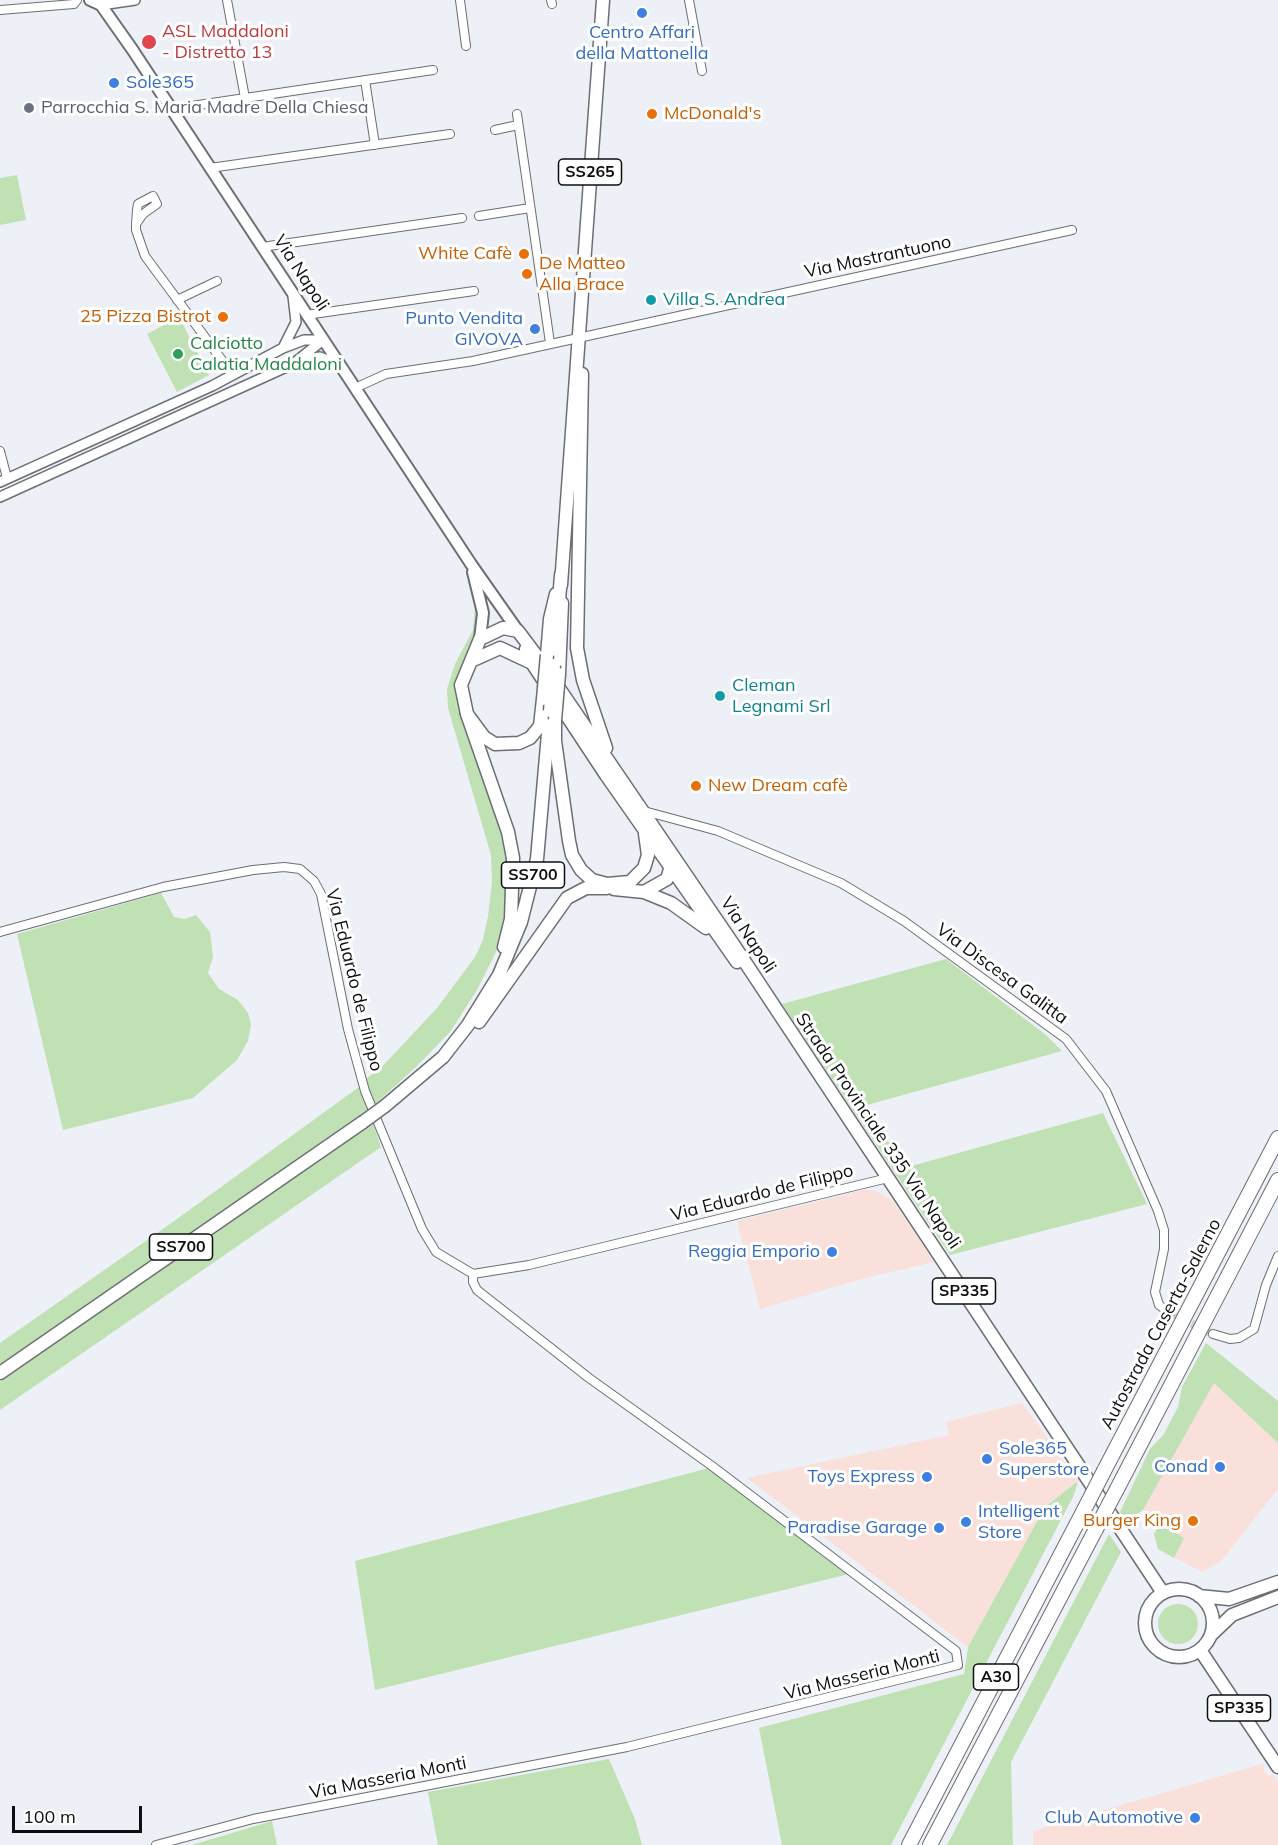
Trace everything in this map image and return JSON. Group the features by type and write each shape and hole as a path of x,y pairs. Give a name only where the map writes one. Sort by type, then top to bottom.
{"highway":[{"name":"Autostrada Caserta-Salerno","path":"909,1845 1278,1138"},
{"name":"Autostrada Caserta-Salerno","path":"930,1845 1278,1180"}],"main road":[{"path":"90,0 101,4"},
{"name":"SS265","path":"578,341 603,0"},
{"name":"Via Napoli","path":"101,4 471,564 628,789 762,990"},
{"path":"578,341 583,391 577,648 583,680 614,769"},
{"name":"SS700","path":"0,1373 385,1107 414,1084 454,1044 499,975 527,903 541,834 553,715 554,665 578,341"},
{"path":"468,1025 473,1005 503,949 511,919 514,883 513,858 508,832 467,714 461,684 480,639 483,613 471,564"},
{"path":"471,661 508,644 518,631 503,628 480,639"},
{"name":"Via Napoli","path":"518,631 532,663 671,870 728,951 762,990"},
{"path":"500,648 511,651 532,663"},
{"path":"467,714 484,737 495,744 519,744 530,738 540,726 543,699 554,665"},
{"path":"553,715 569,841 572,855 581,870 592,880 607,884 620,884 637,877 648,855 644,830"},
{"path":"628,789 641,819 669,860 671,870 667,879 644,892"},
{"path":"454,1044 469,1035 567,898 586,888 644,892 671,903 691,916 728,951"},
{"name":"Strada Provinciale 335 Via Napoli","path":"762,990 1163,1593"},
{"path":"1278,1582 1229,1599 1199,1596 1178,1589 1163,1593 1147,1611 1145,1627 1150,1642 1162,1653 1178,1657 1200,1650 1210,1636 1232,1615 1278,1597"},
{"path":"1199,1596 1212,1614 1210,1636"},
{"name":"SP335","path":"1200,1650 1278,1767"}],"street":[{"path":"0,10 59,3 74,4 77,0"},
{"path":"101,4 135,0"},
{"path":"227,0 245,98"},
{"path":"459,0 466,46"},
{"path":"689,0 702,71"},
{"path":"173,111 185,107 433,70"},
{"path":"365,80 375,145"},
{"path":"517,114 550,343"},
{"path":"495,130 518,125"},
{"path":"210,168 450,134"},
{"path":"479,216 530,208"},
{"path":"262,247 462,218"},
{"path":"136,224 145,256 233,375"},
{"name":"Via Mastrantuono","path":"355,388 386,374 472,362 550,343 578,341 1072,230"},
{"path":"177,300 217,281"},
{"path":"306,315 474,291"},
{"path":"284,348 296,322 292,293"},
{"path":"0,451 4,480 233,375 284,348 304,340 323,339"},
{"path":"293,364 323,339"},
{"path":"0,497 311,357 320,357 340,365"},
{"path":"85,444 89,455"},
{"name":"Via Discesa Galitta","path":"642,811 718,831 841,883 904,921 1066,1039 1106,1091 1158,1211 1164,1230 1164,1248 1155,1292 1159,1305 1170,1313"},
{"name":"Via Eduardo de Filippo","path":"0,932 163,887 253,870 284,867 300,869 314,881 321,894 348,1029 365,1091 422,1229 436,1252 474,1274 529,1265 888,1178"},
{"path":"1213,1334 1230,1340 1239,1338 1254,1329 1266,1285 1278,1256"},
{"name":"Via Masseria Monti","path":"156,1845 253,1819 627,1747 958,1665 956,1651 712,1466 589,1378 477,1290 473,1282 474,1274"}],"shaded area":[{"path":"864,1190 874,1190 892,1200 934,1262 865,1278 760,1309 737,1221"},
{"path":"1214,1382 1278,1443 1278,1489 1221,1561 1202,1572 1158,1549 1154,1534 1163,1520 1143,1510"},
{"path":"1022,1403 1078,1481 1045,1507 968,1647 747,1478 949,1435 946,1422"},
{"path":"1265,1763 1263,1768 1267,1775 1274,1775 1278,1781 1278,1845 1033,1845 1033,1831"}],"green space":[{"path":"17,175 26,220 0,225 0,178"},
{"name":"Calciotto Calatia Maddaloni","path":"179,317 209,375 177,392 147,334"},
{"path":"475,605 478,605 477,634 458,675 458,704 497,810 508,862 507,915 497,950 477,990 450,1032 374,1105 365,1079 379,1070 437,1008 475,957 483,940 488,916 492,882 491,855 448,708 447,689 455,664 473,630"},
{"path":"161,893 174,917 185,919 196,915 210,932 213,957 208,973 219,989 238,1000 248,1013 251,1024 248,1041 237,1060 193,1098 63,1130 17,934"},
{"path":"946,959 1046,1035 1062,1051 867,1105 904,1168 1103,1113 1147,1204 950,1255 782,1004"},
{"path":"359,1087 368,1109 0,1365 0,1343 170,1224"},
{"path":"373,1124 381,1147 0,1410 0,1382"},
{"path":"1206,1343 1278,1401 1278,1443 1214,1383 1143,1510 1126,1522 1120,1512 1150,1449 1164,1434 1178,1407 1182,1387"},
{"path":"709,1468 849,1574 375,1690 355,1561"},
{"path":"1078,1481 1074,1495 891,1845 782,1845 759,1728 964,1674 968,1647 1045,1507"},
{"path":"1160,1524 1184,1538 1174,1558 1158,1549 1154,1534"},
{"path":"1109,1534 1121,1552 1011,1762 1013,1845 947,1845"},
{"path":"1178,1604 1186,1605 1192,1610 1197,1616 1197,1632 1192,1638 1186,1643 1178,1644 1170,1643 1164,1638 1159,1632 1158,1624 1159,1616 1164,1610 1170,1605"},
{"path":"609,1759 635,1819 642,1845 438,1845 428,1792"},
{"path":"272,1821 277,1845 192,1845"}],"tunnel":[{"path":"1170,1313 1213,1334"}],"place":[{"name":"Centro Affari della Mattonella","path":"642,13"},
{"name":"ASL Maddaloni - Distretto 13","path":"149,42"},
{"name":"Sole365","path":"114,83"},
{"name":"Parrocchia S. Maria Madre Della Chiesa","path":"29,108"},
{"name":"McDonald's","path":"652,114"},
{"name":"White Cafè","path":"524,254"},
{"name":"De Matteo Alla Brace","path":"527,274"},
{"name":"Villa S. Andrea","path":"651,300"},
{"name":"25 Pizza Bistrot","path":"223,317"},
{"name":"Punto Vendita GIVOVA","path":"535,329"},
{"name":"Calciotto Calatia Maddaloni","path":"178,354"},
{"name":"Cleman Legnami Srl","path":"720,696"},
{"name":"New Dream cafè","path":"696,786"},
{"name":"Reggia Emporio","path":"832,1252"},
{"name":"Sole365 Superstore","path":"987,1459"},
{"name":"Conad","path":"1220,1467"},
{"name":"Toys Express","path":"927,1477"},
{"name":"Burger King","path":"1193,1521"},
{"name":"Intelligent Store","path":"966,1522"},
{"name":"Paradise Garage","path":"939,1528"},
{"name":"Club Automotive","path":"1195,1818"}]}
